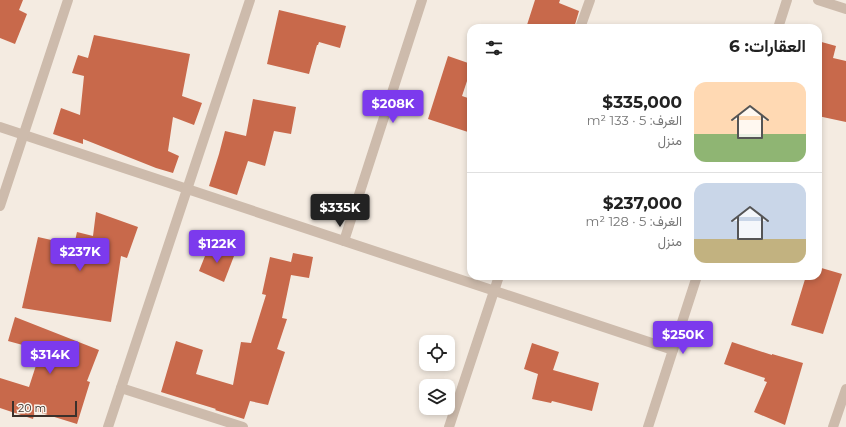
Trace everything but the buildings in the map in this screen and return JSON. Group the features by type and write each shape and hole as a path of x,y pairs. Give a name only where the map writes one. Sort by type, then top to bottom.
{"street":[{"path":"0,206 68,0"},
{"path":"108,427 250,0"},
{"path":"344,241 422,0"},
{"path":"581,24 590,0"},
{"path":"779,24 787,0"},
{"path":"818,0 846,9"},
{"path":"0,127 673,350"},
{"path":"449,427 498,280"},
{"path":"648,427 696,280"},
{"path":"121,388 243,427"},
{"path":"833,427 846,389"}]}
